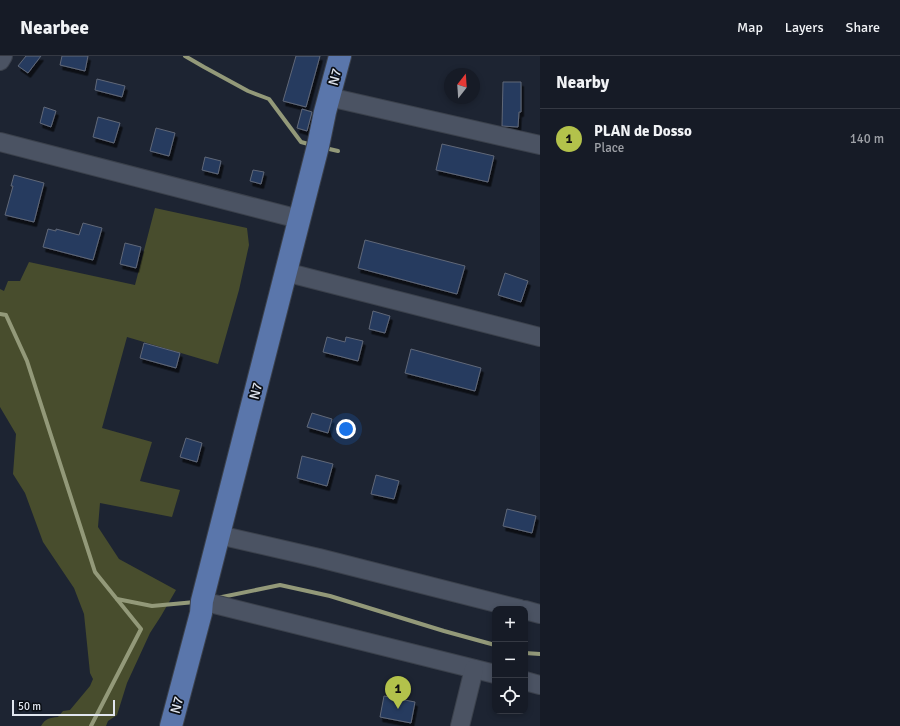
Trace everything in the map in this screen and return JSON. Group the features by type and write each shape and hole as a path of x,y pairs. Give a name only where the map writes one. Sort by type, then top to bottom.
{"main road":[{"name":"N7","path":"171,726 201,613 202,601 340,56"}],"street":[{"path":"0,61 3,56"},
{"path":"329,97 540,145"},
{"path":"0,142 299,219"},
{"path":"285,272 540,336"},
{"path":"219,535 319,558 508,606"},
{"path":"202,601 492,673"},
{"path":"528,611 540,614"},
{"path":"460,726 474,668"},
{"path":"528,682 540,685"}],"green space":[{"path":"155,208 247,228 249,245 239,290 218,364 127,337 102,428 152,442 140,481 180,490 172,517 100,503 98,527 119,559 176,590 150,633 127,683 117,715 108,721 106,726 41,726 44,721 58,717 63,711 70,710 90,686 93,679 90,673 84,614 74,588 43,542 25,493 13,474 16,434 0,407 0,289 4,291 8,281 20,281 29,262 135,285"}],"building":[{"path":"26,56 41,56 28,73 18,66"},
{"path":"62,56 88,56 85,71 60,65"},
{"path":"296,56 320,56 306,107 283,101"},
{"path":"97,79 125,86 122,97 95,90"},
{"path":"503,82 521,82 521,112 519,112 518,127 502,126"},
{"path":"44,107 56,111 51,127 40,123"},
{"path":"302,109 312,112 307,131 297,128"},
{"path":"98,117 120,123 114,143 93,137"},
{"path":"156,128 175,133 169,156 150,151"},
{"path":"442,144 494,156 488,182 436,170"},
{"path":"205,157 221,161 218,174 202,170"},
{"path":"253,170 264,172 261,184 250,181"},
{"path":"14,175 44,183 34,222 5,215 13,186 11,186"},
{"path":"83,223 102,228 93,260 43,247 48,229 56,231 56,229 79,235"},
{"path":"365,240 465,266 457,294 358,268"},
{"path":"125,243 141,247 136,268 120,264"},
{"path":"505,273 528,281 521,302 498,295"},
{"path":"373,311 390,316 385,333 369,329"},
{"path":"327,337 345,342 346,337 363,341 358,361 323,352"},
{"path":"144,343 180,353 176,368 140,358"},
{"path":"411,349 481,368 475,391 405,373"},
{"path":"312,413 332,419 328,433 307,427"},
{"path":"186,438 202,443 197,462 180,457"},
{"path":"302,456 333,464 327,486 297,478"},
{"path":"376,475 399,481 394,499 371,494"},
{"path":"507,509 536,516 532,533 503,526"},
{"path":"384,696 415,702 411,723 380,717"}],"waterway":[{"path":"185,56 248,91 269,99 301,142 312,145"},
{"path":"325,148 338,151"},
{"path":"0,314 6,315 27,361 95,572 141,629 91,726"},
{"path":"217,598 280,585 330,596 492,644"},
{"path":"117,599 152,606 195,602"},
{"path":"528,653 540,654"}],"place":[{"name":"PLAN de Dosso","path":"398,709"}]}
